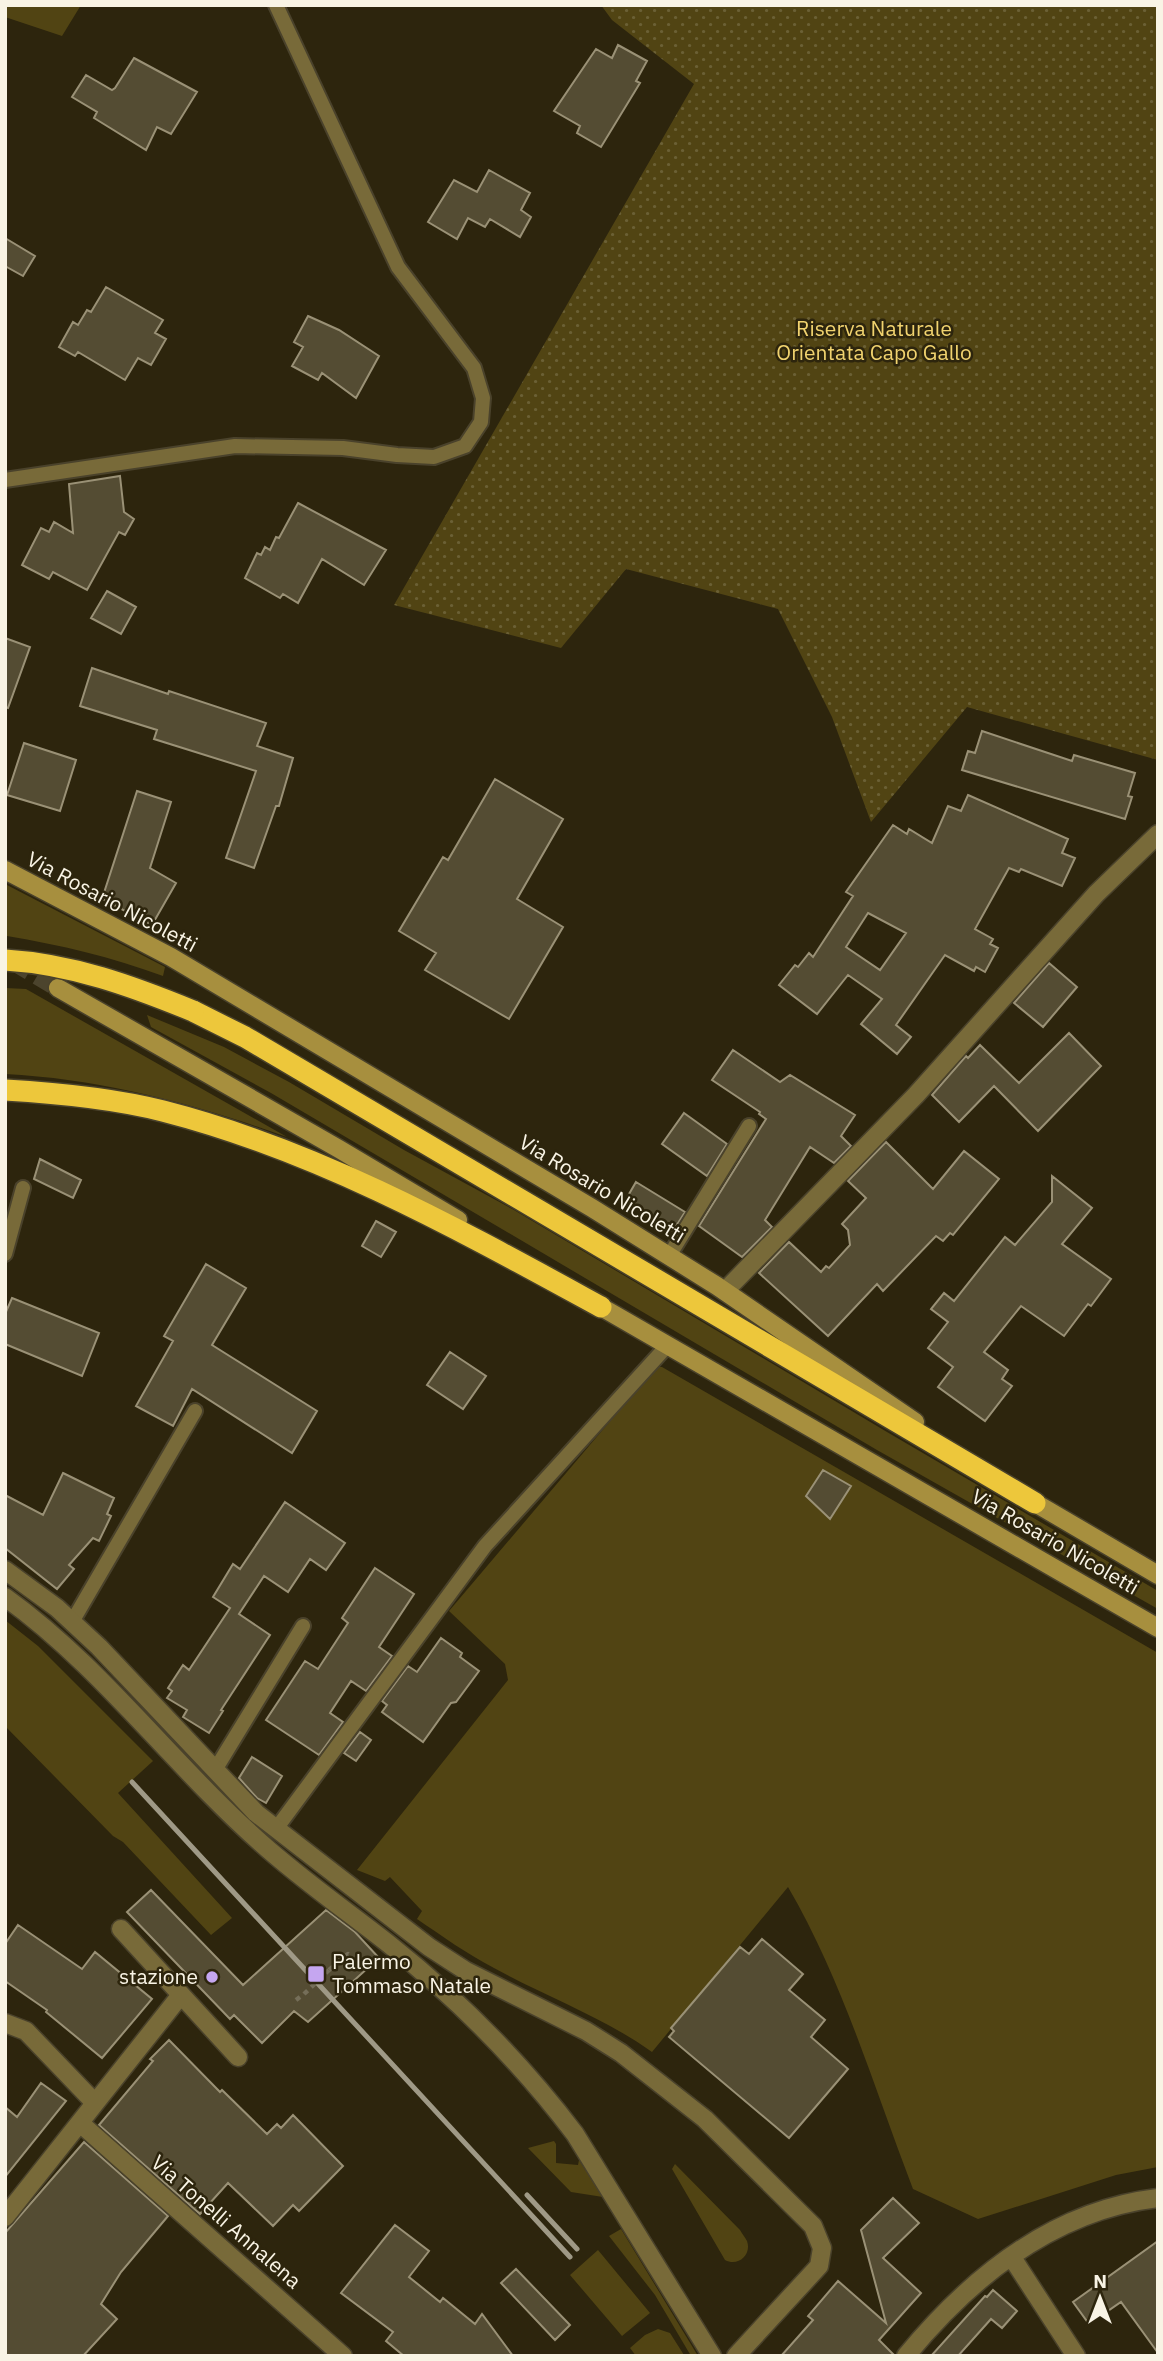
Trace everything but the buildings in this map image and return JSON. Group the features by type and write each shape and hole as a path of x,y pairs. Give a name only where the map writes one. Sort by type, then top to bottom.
{"highway":[{"path":"5,960 55,966 142,989 193,1010 245,1037 1035,1503"},
{"path":"5,1090 106,1100 160,1110 218,1126 296,1154 365,1183 438,1219 601,1307"}],"main road":[{"name":"Via Rosario Nicoletti","path":"5,870 171,957 669,1256 725,1291 1035,1503 1158,1575"},
{"name":"Via Rosario Nicoletti","path":"58,988 339,1149 667,1346 1158,1628"}],"street":[{"path":"725,1291 916,1095 1096,894 1158,834"},
{"path":"5,1570 72,1622 99,1647 248,1805 276,1829 429,1947 466,1971 586,2031 631,2060 705,2119 813,2227 822,2248 820,2266 736,2356"},
{"path":"5,1597 32,1616 83,1664 211,1796 262,1844 391,1946 502,2048 554,2106 575,2134 712,2356"},
{"path":"121,1929 238,2057"},
{"path":"5,2217 180,1996"},
{"path":"5,2023 26,2031 95,2103"},
{"name":"Via Tonelli Annalena","path":"79,2123 343,2356"},
{"path":"906,2356 963,2296 1039,2236 1111,2207 1158,2198"},
{"path":"1011,2256 1076,2356"}],"lane":[{"path":"5,480 235,446 343,448 434,457 465,446 481,422 482,398 474,368 398,267 276,5"},
{"path":"669,1256 749,1126"},
{"path":"5,1254 23,1188"},
{"path":"276,1829 485,1546 667,1346"},
{"path":"72,1622 195,1411"},
{"path":"215,1770 303,1626"}],"path":[{"path":"296,2000 348,1954 362,1969 373,1960"}],"green space":[{"path":"5,5 81,5 62,36 5,17"},
{"name":"Riserva Naturale Orientata Capo Gallo","path":"601,5 1158,5 1158,760 967,707 871,822 832,717 778,609 626,569 561,648 394,605 694,84 612,20"},
{"path":"5,884 165,967 163,976 86,952 7,936"},
{"path":"5,988 26,989 287,1137 218,1114 113,1087 5,1074"},
{"path":"147,1015 224,1047 514,1210 1158,1591 1158,1609 877,1450 271,1093 151,1027"},
{"path":"656,1367 662,1367 1158,1653 1158,2167 1116,2175 978,2219 913,2189 841,1997 808,1923 788,1887 652,2052 614,2028 464,1951 417,1919 422,1911 390,1877 385,1881 357,1870 508,1680 505,1664 449,1611"},
{"path":"5,1620 38,1646 153,1761 118,1793 232,1918 211,1935 123,1842 113,1836 5,1726"},
{"path":"554,2141 556,2163 578,2165 579,2160 603,2197 571,2192 528,2148"},
{"path":"675,2164 740,2230 747,2241 748,2251 739,2261 725,2260 672,2169"},
{"path":"621,2229 698,2356 691,2356 655,2295 609,2236"},
{"path":"598,2250 650,2313 622,2336 570,2275"},
{"path":"658,2329 670,2333 684,2355 636,2356 630,2348 645,2335"}],"tunnel":[{"path":"14,962 58,988"}],"railway":[{"path":"132,1782 570,2257"},
{"path":"527,2195 577,2249"}],"place":[{"name":"Palermo Tommaso Natale","path":"316,1974"},
{"name":"stazione","path":"212,1977"}]}
